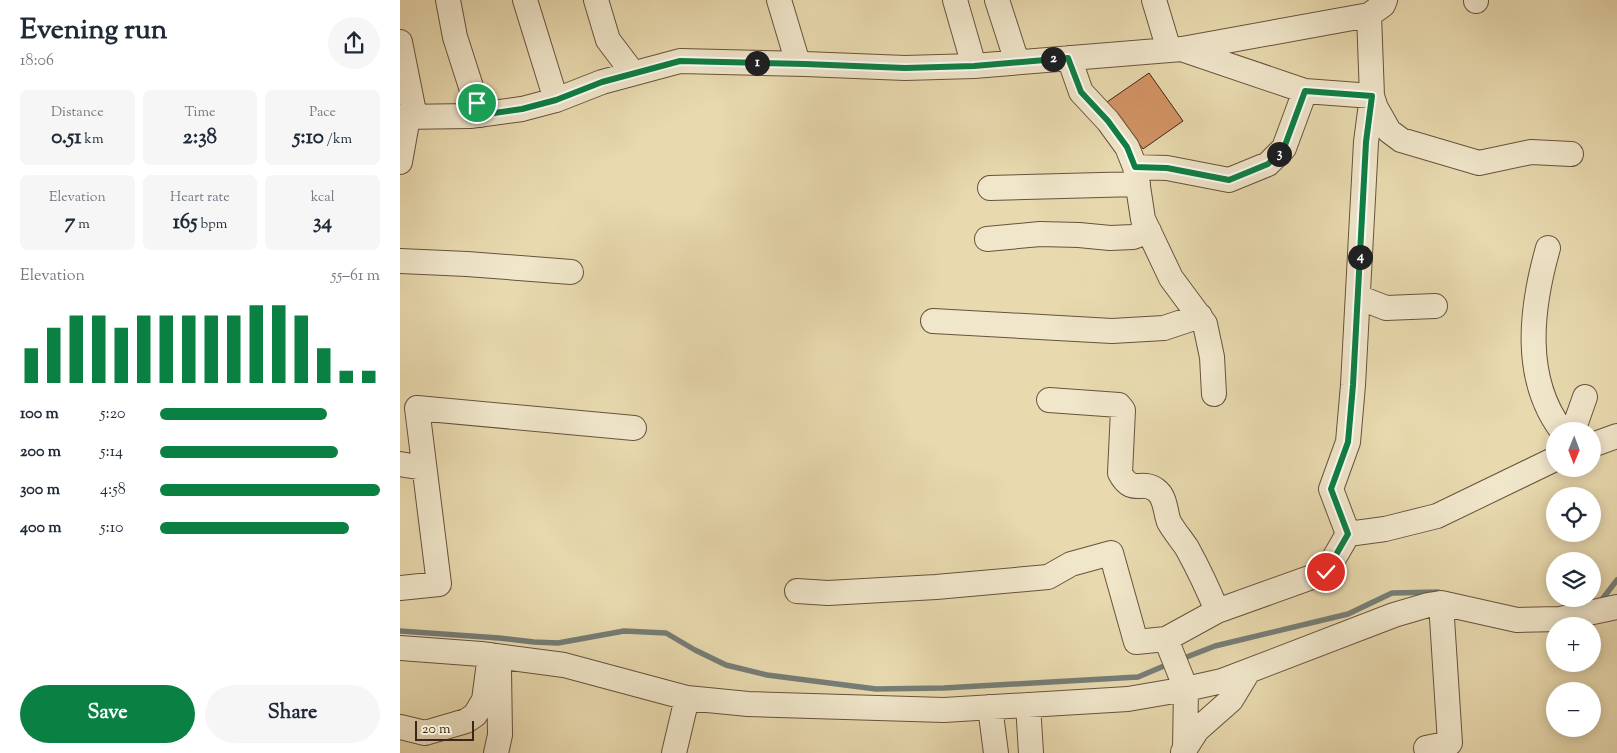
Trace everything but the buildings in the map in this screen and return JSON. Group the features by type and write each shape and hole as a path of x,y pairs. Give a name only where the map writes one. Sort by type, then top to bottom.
{"street":[{"path":"448,0 455,37 480,115"},
{"path":"524,0 556,100"},
{"path":"596,0 608,40 633,73"},
{"path":"779,0 796,60 805,64"},
{"path":"955,0 974,66"},
{"path":"997,0 1017,62"},
{"path":"1154,0 1176,49 1305,91 1372,96"},
{"path":"408,117 470,116 522,109 556,100 602,82 680,61 905,68 974,66 1176,49 1377,7 1372,96 1366,142 1348,442 1331,489 1348,534"},
{"path":"400,42 408,117 400,162"},
{"path":"1068,58 1081,92 1108,121 1127,147 1136,175 1143,220 1171,278 1206,324 1212,357 1214,394"},
{"path":"990,188 1136,175 1167,168 1229,180 1268,164 1284,148 1305,91"},
{"path":"1372,96 1376,108 1389,131 1401,140 1479,163 1531,152 1571,154"},
{"path":"988,239 1040,234 1110,238 1133,237 1149,231"},
{"path":"1548,248 1543,265 1534,319 1535,366 1541,393 1557,422"},
{"path":"400,261 571,272"},
{"path":"1358,297 1386,308 1435,306"},
{"path":"933,321 1112,331 1164,328 1200,316"},
{"path":"1576,422 1585,397"},
{"path":"1049,400 1119,405 1123,410 1120,473 1124,481 1134,487 1148,486 1157,490 1163,499 1169,522 1198,569 1217,611"},
{"path":"400,588 439,584 417,408 634,428"},
{"path":"1601,442 1617,436"},
{"path":"1348,534 1385,529 1437,516 1546,463"},
{"path":"400,464 424,468"},
{"path":"797,591 828,593 936,587 1048,577 1071,564 1112,553 1136,642 1168,643 1217,611 1326,572 1348,534"},
{"path":"400,648 494,656 564,665 687,698 748,704 944,710 1128,699 1184,682 1222,681 1394,615 1441,603 1517,620 1560,619 1617,607"},
{"path":"1426,748 1455,748 1441,603"},
{"path":"1168,643 1184,682 1184,751"},
{"path":"400,727 425,733 466,721 475,715 484,700 494,656"},
{"path":"494,656 500,698 500,735 496,753"},
{"path":"1184,751 1197,730 1231,700 1248,672"},
{"path":"674,753 687,698"},
{"path":"1028,705 1031,753"},
{"path":"990,707 996,753"}],"waterway":[{"path":"1601,601 1617,580"},
{"path":"1179,660 1215,646 1348,614 1392,593 1438,592"},
{"path":"400,631 558,643 624,631 666,633 726,665 767,675 876,689 944,688 1138,677 1171,663"}],"route":[{"path":"477,103 480,115 522,109 556,100 602,82 680,61 905,68 974,66 1068,58 1081,92 1108,121 1127,147 1135,167 1167,168 1229,180 1268,164 1284,148 1305,91 1372,96 1366,142 1353,385 1348,442 1331,489 1348,534 1326,572"}]}
